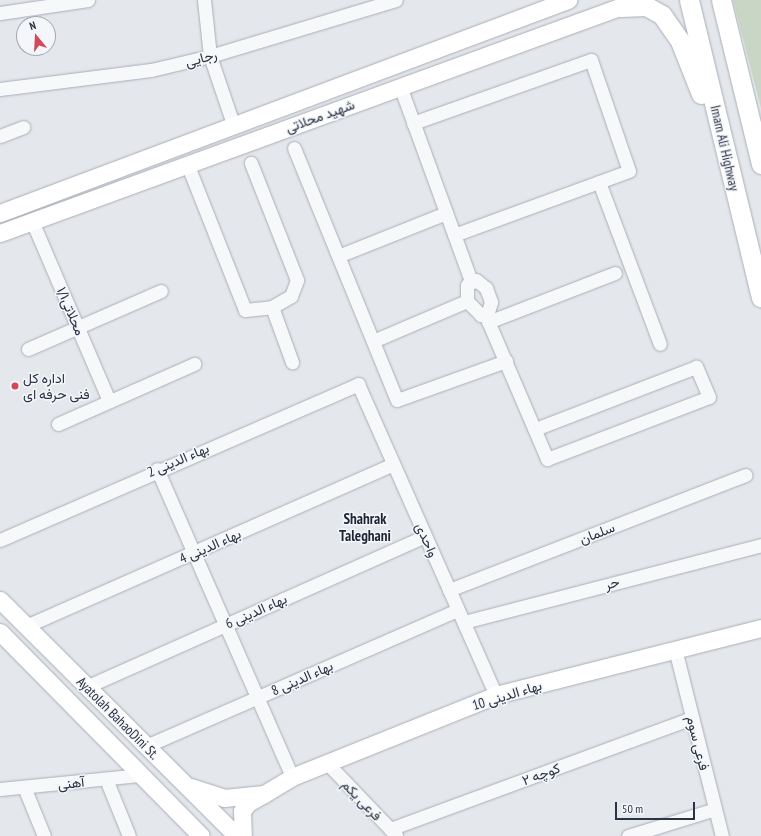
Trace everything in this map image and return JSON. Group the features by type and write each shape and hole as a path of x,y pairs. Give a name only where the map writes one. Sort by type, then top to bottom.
{"highway":[{"name":"Imam Ali Highway","path":"689,0 761,297"},
{"path":"721,0 761,164"},
{"path":"621,7 646,6 662,15 680,41 698,82 725,203 748,246"}],"main road":[{"name":"شهید محلاتی","path":"0,214 233,124 568,0"},
{"name":"شهید محلاتی","path":"0,233 188,166 400,86 640,0"},
{"name":"Ayatolah BahaoDini St.","path":"0,600 237,836"},
{"name":"بهاء الدینی 10","path":"243,836 242,811 248,803 292,778 496,695 761,628"},
{"name":"Ayatolah BahaoDini St.","path":"0,632 201,836"},
{"path":"185,785 224,798 264,794"}],"street":[{"path":"0,13 88,0"},
{"path":"204,0 210,56 233,124"},
{"name":"رجایی","path":"0,89 151,70 210,56 396,0"},
{"path":"413,122 591,60 629,171 454,235"},
{"path":"400,86 471,281"},
{"path":"0,136 23,127"},
{"path":"294,148 397,400 506,361"},
{"path":"188,166 245,310 272,307 291,296 297,280 251,163"},
{"path":"599,182 660,344"},
{"path":"338,256 446,213"},
{"name":"محلاتی۱/۱","path":"32,222 109,401"},
{"path":"486,318 615,273"},
{"path":"471,281 467,285 467,301 475,312 486,318 506,361 547,459 709,397 696,367 535,429"},
{"path":"471,281 480,282 490,296 492,307 486,318"},
{"path":"28,349 161,291"},
{"path":"373,341 467,301"},
{"path":"272,307 292,362"},
{"path":"58,424 194,364"},
{"name":"واحدی","path":"358,384 496,695"},
{"name":"بهاء الدینی 2","path":"0,540 157,469 358,384"},
{"name":"بهاء الدینی 4","path":"26,626 393,464"},
{"path":"157,469 292,778"},
{"name":"سلمان","path":"449,590 745,475"},
{"name":"بهاء الدینی 6","path":"86,687 425,536"},
{"name":"حر","path":"464,622 761,545"},
{"name":"بهاء الدینی 8","path":"146,746 458,610"},
{"name":"فرعی سوم","path":"675,649 722,836"},
{"name":"کوچه ۲","path":"393,832 692,718"},
{"name":"فرعی یکم","path":"327,763 393,832"},
{"name":"آهنی","path":"0,789 141,775"},
{"path":"106,779 130,836"},
{"path":"24,787 44,836"},
{"path":"628,836 715,809"}],"green space":[{"path":"733,0 761,0 761,108"}],"place":[{"name":"اداره کل فنی حرفه ای","path":"15,386"}],"district":[{"name":"Shahrak Taleghani","path":"365,526"}]}
